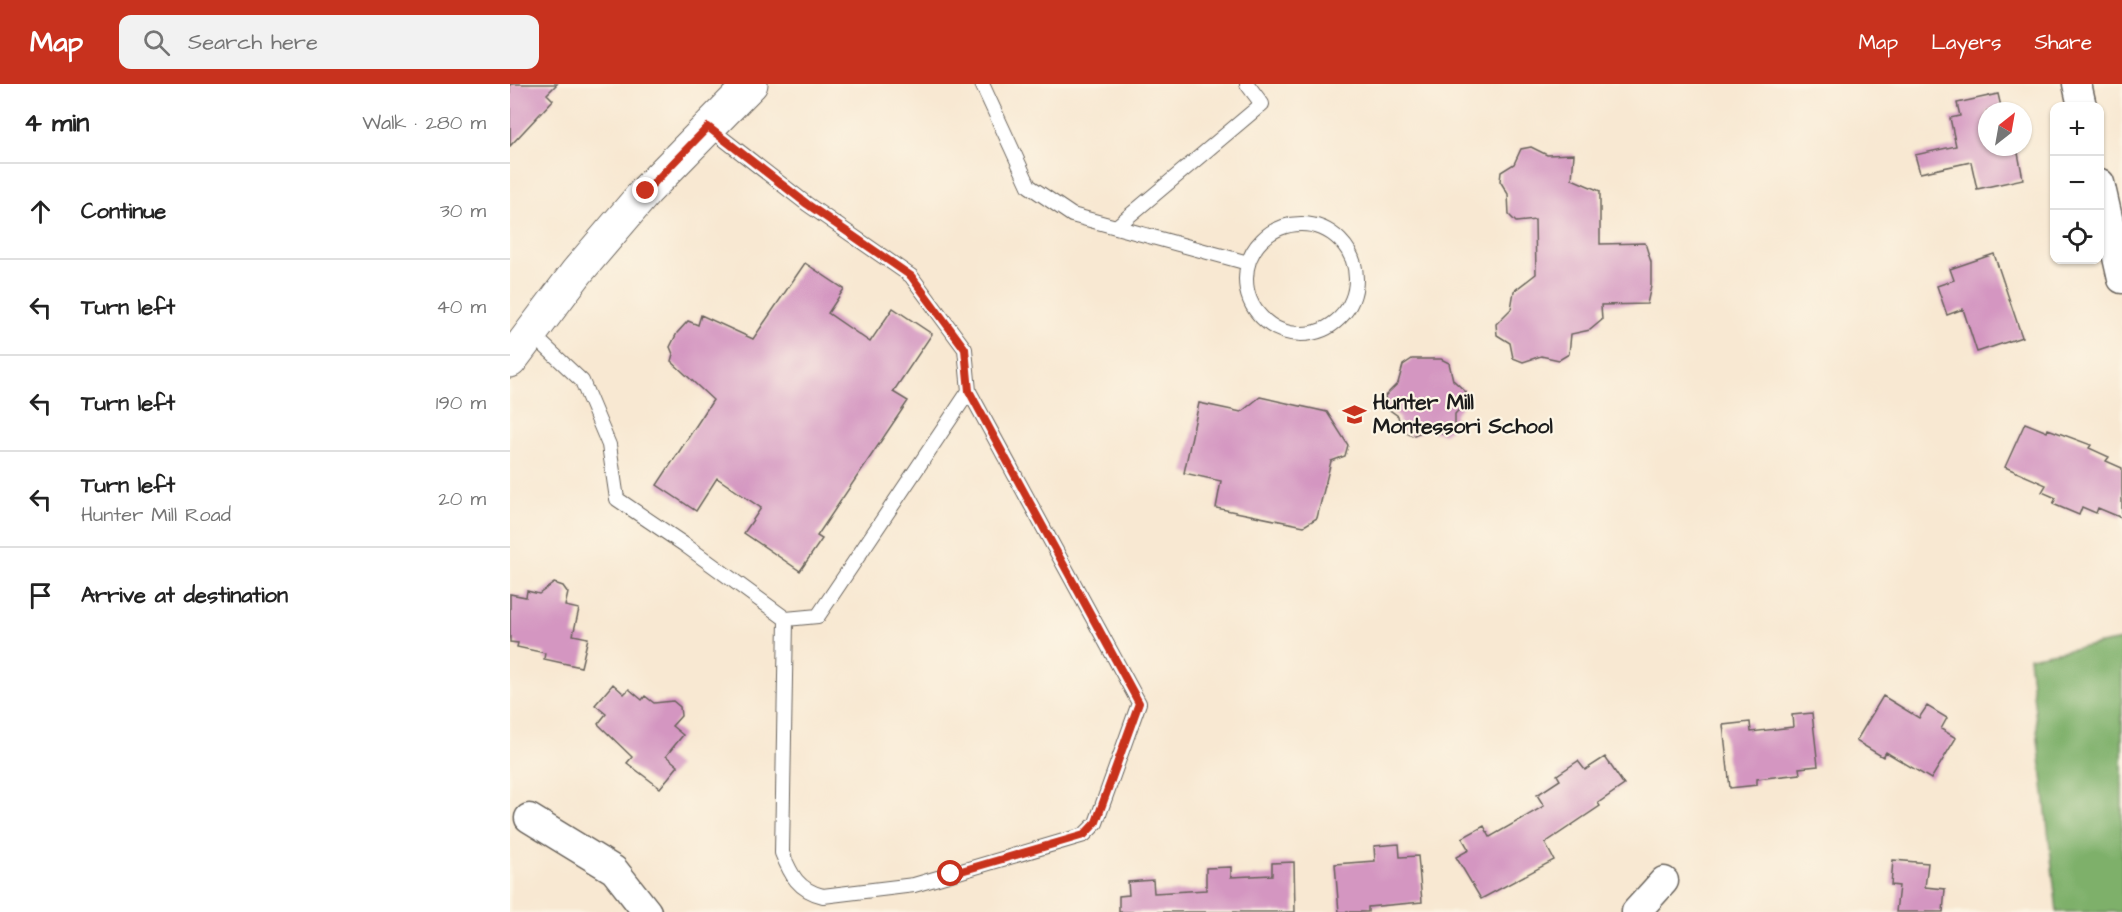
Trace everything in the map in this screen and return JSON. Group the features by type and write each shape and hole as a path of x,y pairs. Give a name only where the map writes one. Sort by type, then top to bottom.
{"main road":[{"path":"510,361 577,272 638,200 751,84"}],"street":[{"path":"2076,84 2081,102"},
{"path":"2104,200 2122,279"},
{"path":"529,818 614,870 647,912"},
{"path":"1636,912 1664,881"}],"lane":[{"path":"982,84 1029,186 1072,216 1248,263"},
{"path":"1116,227 1262,104 1247,84"},
{"path":"708,127 807,204 911,276 965,349 969,391 1139,703 1096,822 1084,835 914,885 823,896 809,893 793,880 782,853 786,619"},
{"path":"1304,224 1322,228 1337,237 1352,260 1356,287 1350,304 1340,319 1325,330 1307,334 1289,334 1272,327 1258,315 1249,299 1245,281 1248,263 1256,247 1269,234 1286,226 1304,224"},
{"path":"531,333 582,381 609,446 617,499 685,545 786,619 818,616 969,391"}],"green space":[{"path":"2122,640 2122,912 2057,912 2029,657"}],"building":[{"path":"510,84 557,84 547,94 553,100 510,146"},
{"path":"1998,94 2000,102 1978,102 1978,156 2019,156 2023,179 1977,189 1971,162 1920,173 1915,155 1956,146 1950,118 1960,116 1957,103"},
{"path":"1531,147 1547,155 1574,154 1572,179 1600,191 1600,244 1645,243 1651,262 1651,286 1647,304 1601,305 1602,320 1590,330 1571,334 1569,354 1559,360 1541,356 1523,362 1513,358 1510,343 1497,335 1496,324 1511,309 1514,291 1536,274 1535,220 1516,222 1509,215 1508,194 1500,181 1501,172 1514,164 1521,149"},
{"path":"1994,254 2022,337 1977,352 1963,309 1947,315 1937,286 1954,280 1950,269"},
{"path":"805,263 844,289 828,313 870,342 893,308 932,334 893,392 908,401 817,536 822,539 800,571 744,533 761,508 717,478 696,511 657,485 713,400 671,361 673,354 670,347 677,333 688,321 698,325 701,315 753,339"},
{"path":"1412,359 1441,359 1449,363 1453,380 1466,392 1466,402 1455,414 1455,426 1444,434 1426,430 1412,436 1401,430 1398,416 1387,408 1385,396 1398,383 1403,365"},
{"path":"1260,397 1327,412 1348,445 1345,456 1331,461 1317,518 1304,526 1216,508 1221,481 1184,473 1199,403 1241,412"},
{"path":"2025,423 2091,445 2089,448 2109,457 2106,461 2122,468 2122,518 2098,508 2096,513 2082,507 2079,515 2053,504 2056,498 2042,492 2046,485 2005,467"},
{"path":"554,583 563,586 568,593 565,606 579,609 573,635 588,638 581,667 544,659 545,653 517,647 518,643 510,642 510,594 526,597 527,591 539,594"},
{"path":"613,684 624,694 629,689 642,700 645,696 654,703 673,701 680,707 681,716 672,726 683,735 666,756 678,766 660,788 627,763 632,757 598,724 606,714 595,705"},
{"path":"1883,696 1919,718 1927,706 1947,718 1941,729 1956,738 1931,779 1886,752 1883,757 1856,741"},
{"path":"1812,713 1818,766 1799,768 1800,774 1757,779 1757,785 1730,788 1723,725 1750,722 1751,732 1793,727 1792,715"},
{"path":"1605,757 1624,785 1598,803 1600,806 1545,843 1554,860 1481,899 1456,857 1469,850 1462,838 1484,826 1490,837 1544,806 1537,795 1560,780 1557,775 1578,761 1585,770"},
{"path":"1399,844 1400,857 1418,856 1422,902 1368,907 1368,912 1339,912 1335,864 1375,861 1374,846"},
{"path":"1893,860 1928,863 1925,887 1945,889 1943,912 1896,912 1899,886 1891,885"},
{"path":"1294,862 1295,912 1119,912 1119,896 1129,895 1128,882 1153,880 1154,893 1206,890 1206,868 1231,867 1231,877 1272,875 1272,863"}],"place":[{"name":"Hunter Mill Montessori School","path":"1355,414"}],"route":[{"path":"646,191 708,127 807,204 911,276 965,349 969,391 1139,703 1096,822 1084,835 951,874"}]}
